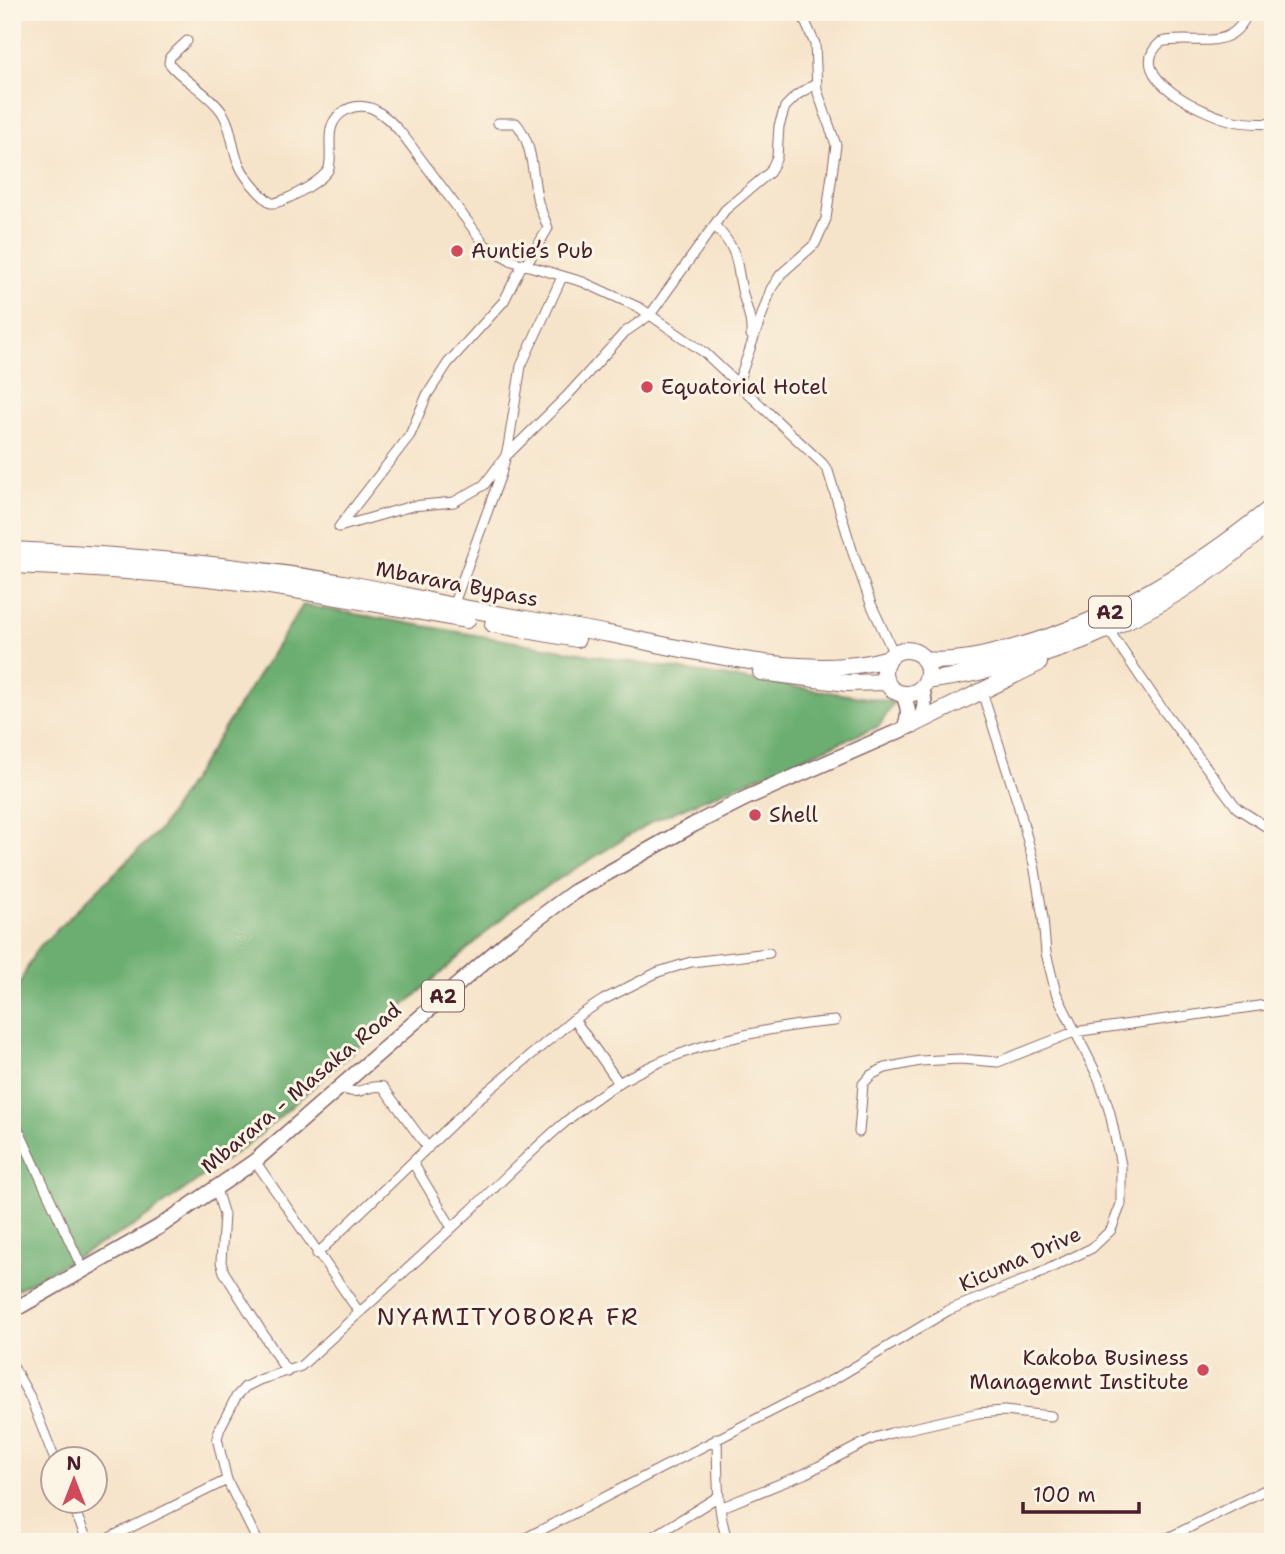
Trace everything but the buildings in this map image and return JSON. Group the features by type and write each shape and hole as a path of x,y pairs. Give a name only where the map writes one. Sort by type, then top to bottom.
{"highway":[{"name":"A2","path":"893,655 908,650 916,652 924,660 945,662 976,658 1073,628 1155,590 1228,541 1273,506"},
{"name":"A2","path":"909,727 982,692 1005,673 1108,629 1194,583 1258,534 1273,518"},
{"name":"Mbarara Bypass","path":"12,550 145,558 351,584 453,606 744,660 781,664 848,665 876,662 893,655"},
{"name":"Mbarara Bypass","path":"12,565 125,570 239,582 340,596 785,676 847,683 887,682"},
{"path":"893,655 885,669 887,682 902,693"},
{"path":"924,660 928,670 924,684"},
{"name":"A2","path":"902,693 913,692 924,684 961,676 1005,673"}],"main road":[{"path":"909,727 924,712 924,684"},
{"path":"902,693 909,707 909,727"},
{"name":"Mbarara - Masaka Road","path":"12,1311 159,1227 255,1161 509,940 574,892 746,798 909,727"}],"street":[{"path":"738,383 771,289 781,274 815,244 825,219 836,145 819,98 815,44 801,12"},
{"path":"1248,12 1245,20 1230,35 1213,41 1161,42 1154,47 1152,70 1156,80 1165,88 1210,113 1235,121 1273,124"},
{"path":"187,41 170,57 169,63 204,92 220,110 230,127 239,165 271,202 280,203 326,174 332,124 348,109 368,107 377,111 399,131 485,245 495,253 523,265 583,282 617,297 650,315 705,353 828,471 871,604 893,655"},
{"path":"499,122 516,123 522,130 538,202 548,228 530,259 523,265 504,301 448,363 426,395 410,435 339,527 412,506 454,502 484,485 505,457 625,332 650,315 714,225 741,194 770,172 777,157 779,126 785,107 797,95 817,83"},
{"path":"714,225 736,254 744,296 752,320 750,348"},
{"path":"453,606 505,457 521,366 562,277"},
{"path":"1108,629 1158,704 1237,808 1273,831"},
{"name":"Kicuma Drive","path":"517,1542 836,1378 949,1310 1032,1277 1092,1248 1111,1230 1121,1204 1121,1165 1099,1079 1056,993 1046,953 1034,864 982,692"},
{"path":"317,1254 477,1100 575,1019 603,1000 657,972 691,962 769,953"},
{"path":"859,1132 863,1084 871,1075 885,1068 920,1061 960,1059 998,1062 1074,1032 1273,1004"},
{"path":"575,1019 619,1083"},
{"path":"258,1542 227,1480 217,1438 227,1411 246,1387 301,1366 561,1126 619,1083 670,1058 706,1046 797,1024 835,1021"},
{"path":"340,1087 353,1093 377,1086 383,1087 428,1148"},
{"path":"12,1116 84,1272"},
{"path":"255,1161 359,1312"},
{"path":"413,1163 452,1228"},
{"path":"216,1189 225,1215 221,1262 287,1372"},
{"path":"12,1365 30,1396 50,1446"},
{"path":"720,1508 804,1474 872,1439 891,1433 978,1413 1004,1411 1051,1416"},
{"path":"718,1438 720,1508 722,1525 729,1542"},
{"path":"101,1542 227,1480"},
{"path":"1160,1542 1273,1486"},
{"path":"645,1542 719,1496"},
{"path":"77,1516 88,1542"}],"green space":[{"path":"303,605 637,663 894,702 879,726 655,820 518,904 257,1137 134,1226 12,1292 12,992 17,989 36,950 160,829"}],"place":[{"name":"Auntie’s Pub","path":"457,251"},
{"name":"Equatorial Hotel","path":"647,387"},
{"name":"Shell","path":"755,815"},
{"name":"Kakoba Business Managemnt Institute","path":"1203,1370"}],"district":[{"name":"NYAMITYOBORA FR","path":"508,1317"}]}
